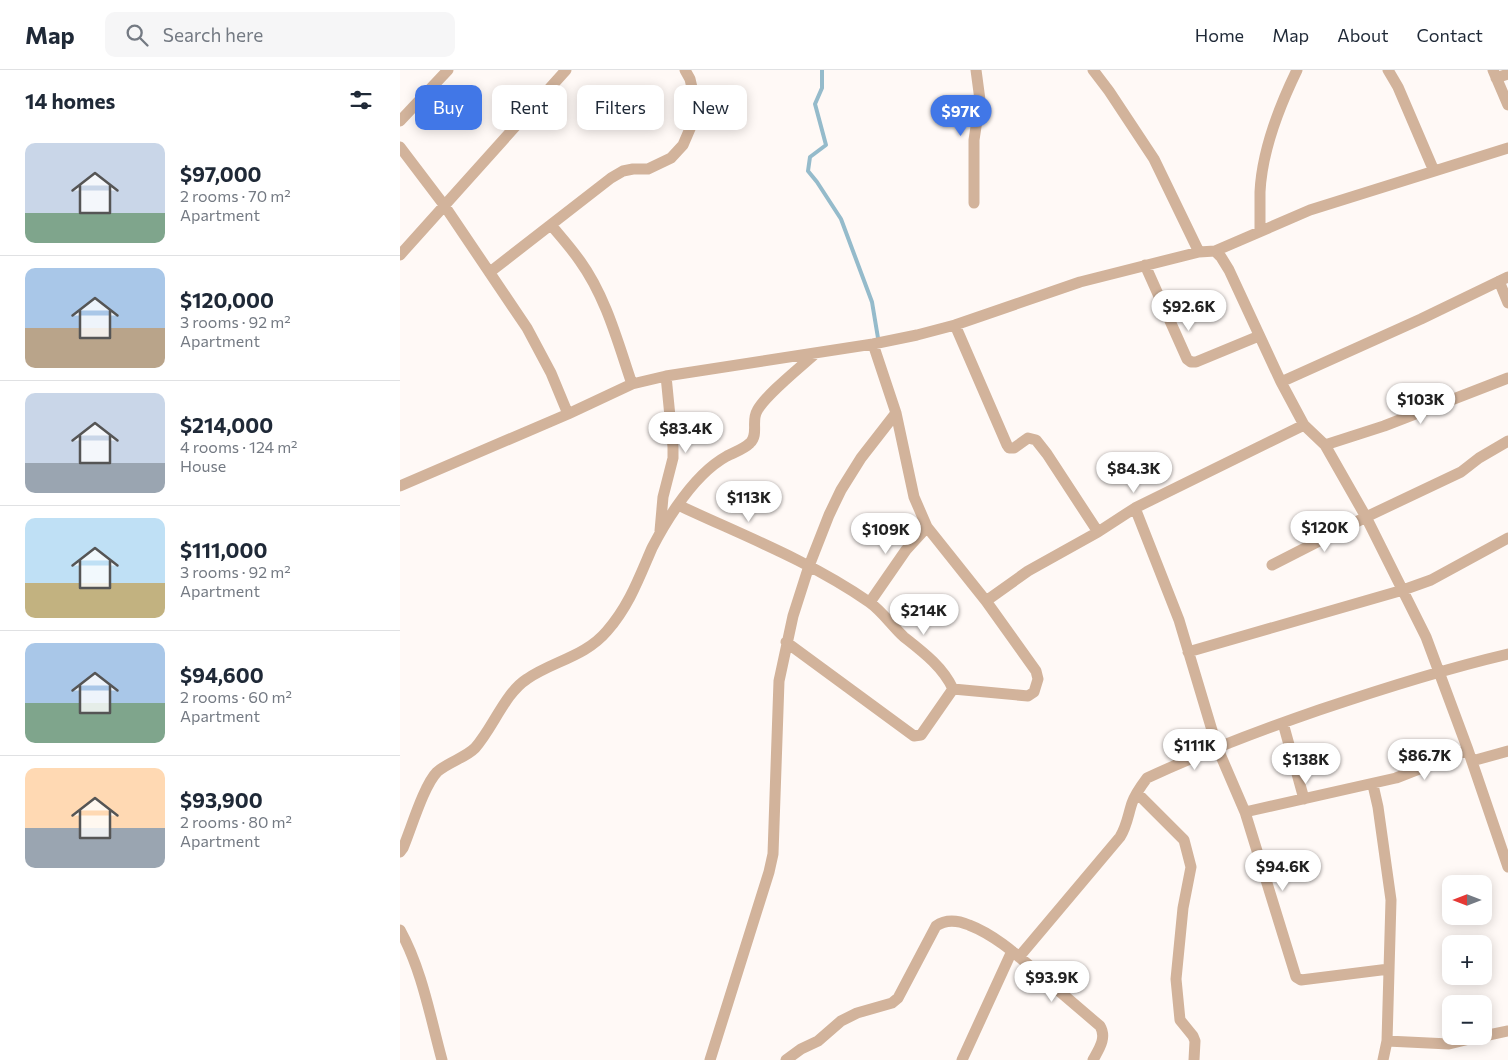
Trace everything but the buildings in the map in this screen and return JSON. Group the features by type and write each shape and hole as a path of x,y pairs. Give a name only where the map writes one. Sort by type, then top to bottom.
{"street":[{"path":"400,121 448,70"},
{"path":"400,255 566,70"},
{"path":"490,272 611,178 623,171 648,169 671,158 684,145 692,124 696,105 690,80 685,70"},
{"path":"974,203 974,140 980,100 976,70"},
{"path":"1092,70 1109,91 1154,159 1199,252"},
{"path":"1260,231 1260,191 1268,149 1278,114 1297,70"},
{"path":"1388,70 1398,86 1434,170"},
{"path":"1508,74 1494,74 1508,106"},
{"path":"400,147 444,205 539,348 568,414"},
{"path":"400,486 568,414 632,384 666,376 873,344 955,325 1080,282 1145,264 1199,252 1215,251 1310,210 1508,148"},
{"path":"551,225 581,261 600,297 632,384"},
{"path":"1215,251 1229,270 1281,382 1304,425 1325,446 1366,517 1426,637 1508,867"},
{"path":"1145,264 1187,359 1191,362 1196,362 1259,336"},
{"path":"1281,382 1421,319 1504,279 1508,302"},
{"path":"955,325 1007,445 1010,448 1014,448 1028,438 1036,440 1098,532"},
{"path":"873,344 896,413 914,497 927,527 986,601 1036,671 1037,687 1028,696 953,690"},
{"path":"400,852 404,848 425,792 436,773 474,749 516,688 536,673 585,649 606,633 630,598 652,547 678,505 701,476 714,464 750,443 755,434 754,422 757,410 817,353"},
{"path":"660,533 663,497 673,458 666,376"},
{"path":"1325,446 1400,420 1508,378"},
{"path":"710,1060 773,854 779,681 786,642 809,566 841,490 861,458 896,413"},
{"path":"986,601 1028,571 1098,532 1135,508 1304,425"},
{"path":"1272,565 1366,517 1461,472 1479,458 1508,441"},
{"path":"678,505 809,566 870,602 892,626 948,677 953,690"},
{"path":"1135,508 1179,620 1217,747 1246,812 1296,977 1301,980 1389,969"},
{"path":"870,602 906,550 927,527"},
{"path":"1188,652 1403,590 1431,580 1508,538"},
{"path":"786,642 914,736 921,735 953,690"},
{"path":"962,1060 1015,954 1120,837 1126,828 1132,802 1147,778 1217,747 1382,688 1508,654"},
{"path":"1283,723 1304,799"},
{"path":"1246,812 1373,785 1470,756 1508,751"},
{"path":"1373,785 1378,807 1391,900 1387,1041 1383,1060"},
{"path":"1137,793 1184,840 1190,862 1191,867 1183,908 1176,979 1180,1020 1195,1041 1194,1060"},
{"path":"786,1060 801,1049 818,1041 840,1021 857,1013 892,1003 898,998 936,926 944,921 968,924 989,935 1015,954 1100,1026 1104,1032 1103,1041 1093,1060"},
{"path":"400,930 411,950 442,1060"},
{"path":"1492,1034 1508,1031"},
{"path":"1387,1041 1442,1044"}],"waterway":[{"path":"822,70 822,88 815,104 826,145 810,157 808,171 841,219 872,302 878,338"}]}
